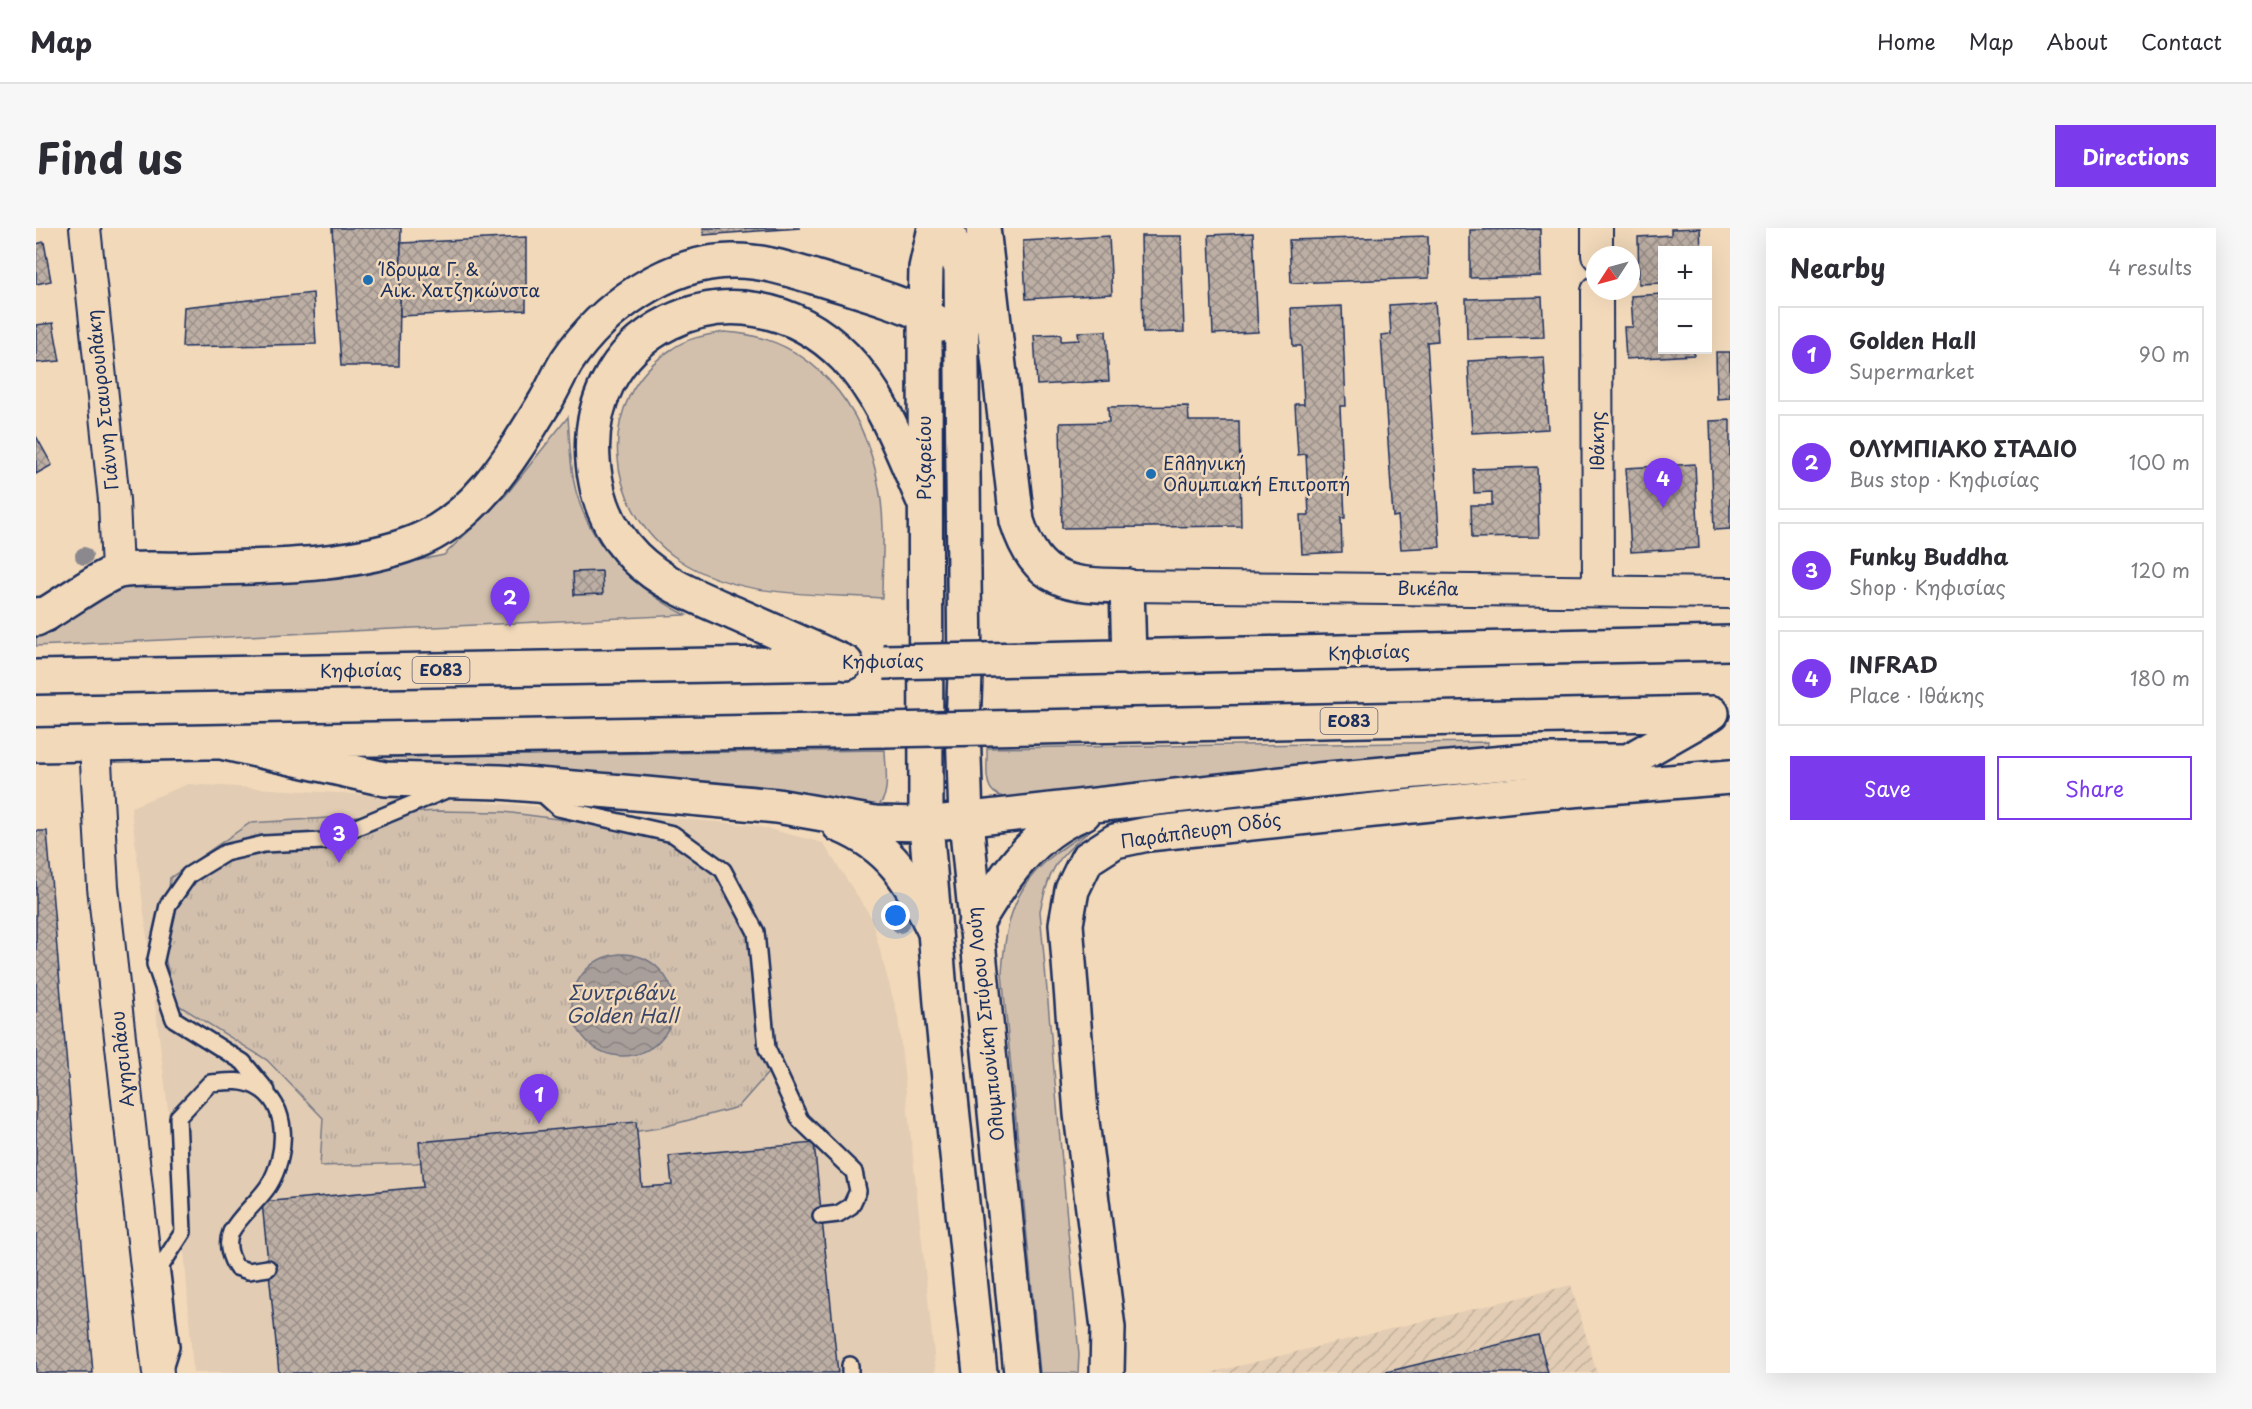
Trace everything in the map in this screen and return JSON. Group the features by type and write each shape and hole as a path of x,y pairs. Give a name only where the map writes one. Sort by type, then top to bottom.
{"main road":[{"name":"Ριζαρείου","path":"926,824 925,315 926,268 935,228"},
{"path":"947,228 961,269 975,668"},
{"path":"983,228 1017,521 1024,542 1039,564 1063,581 1083,585 1127,586 1130,658"},
{"path":"40,616 117,572 335,561 383,552 414,543 437,532 459,516 508,460 567,361 592,331 639,291 669,275 701,264 733,261 773,265 855,290 925,315 944,327 964,355"},
{"path":"846,663 694,596 663,579 635,557 613,530 599,497 592,462 594,427 604,392 621,362 642,340 665,324 692,313 720,307 749,307 784,317 817,334 845,357 868,385 925,504"},
{"name":"Κηφισίας","path":"36,677 883,662 975,668 1130,658 1730,644"},
{"name":"Ολυμπιονίκη Σπύρου Λούη","path":"975,668 963,725 966,821 1021,1373"},
{"path":"225,743 385,779 533,785 777,806 815,815 875,823 926,824 1104,806 1318,780 1526,761 1628,761 1721,713"},
{"name":"ΕΟ83","path":"36,745 1721,713"},
{"name":"Παράπλευρη Οδός","path":"1107,1373 1108,1328 1081,1114 1066,924 1072,890 1087,860 1115,841 1148,834 1535,793 1730,777"},
{"path":"975,925 1006,875 1026,852 1058,827 1104,806"},
{"path":"815,815 857,832 896,862 910,881 933,928"},
{"path":"926,824 933,928 980,1373"}],"street":[{"name":"Γιάννη Σταυρουλάκη","path":"85,228 114,500 117,572"},
{"path":"1597,228 1597,246"},
{"name":"Ιθάκης","path":"1597,300 1598,591"},
{"name":"Βικέλα","path":"1127,586 1730,593"},
{"name":"Αγησιλάου","path":"94,745 103,888 158,1373"}],"lane":[{"path":"268,1268 248,1271 236,1268 229,1253 231,1233 270,1184 279,1159 283,1136 272,1099 254,1073 243,1062 174,1019 155,964 168,905 189,875 225,853 264,844 323,841 467,781"},
{"path":"533,785 558,808 673,834 723,870 756,932 767,1048 800,1120 854,1172 858,1191 851,1206 838,1214 821,1216"},
{"path":"163,1373 171,1347 161,1266 183,1232 178,1117 210,1083 237,1081 255,1086 272,1099"}],"shaded area":[{"path":"188,784 469,801 753,825 823,843 871,917 898,1017 936,1373 193,1373 183,1232 131,807"},
{"path":"1571,1285 1597,1373 1210,1373"}],"green space":[{"path":"724,332 755,336 783,346 808,361 829,380 847,403 861,429 872,458 879,488 883,529 882,598 777,592 725,581 701,572 678,559 653,538 635,512 623,484 618,454 620,425 629,396 647,371 672,349 690,340"},
{"path":"568,417 577,495 594,533 606,551 634,581 686,615 36,646 36,630 132,578 355,573 444,555 506,495"},
{"path":"1488,742 1487,750 1015,799 996,794 988,783 987,775 987,748"},
{"path":"885,750 886,790 881,803 876,808 378,768 377,757"},
{"path":"437,811 504,812 673,834 723,870 756,932 775,1065 738,1107 659,1128 416,1163 320,1166 323,1118 267,1060 175,1003 164,953 170,878 250,823"},
{"path":"1092,829 1057,864 1047,883 1040,911 1079,1355 1078,1373 1040,1373 1002,973 1009,924 1015,904 1024,887 1051,857"}],"water":[{"name":"Συντριβάνι Golden Hall","path":"623,954 652,962 666,976 674,1005 666,1034 652,1048 623,1056 594,1048 580,1034 572,1005 580,976 594,962"}],"building":[{"name":"Ίδρυμα Γ. & Αικ. Χατζηκώνστα","path":"332,228 401,228 399,366 341,366"},
{"path":"703,228 800,228 704,235"},
{"path":"1700,228 1701,246 1658,246 1658,283 1640,284 1638,237 1671,235 1671,229"},
{"path":"1540,229 1541,276 1470,278 1470,230"},
{"path":"1253,233 1258,332 1213,334 1209,235"},
{"path":"1109,236 1112,294 1026,299 1023,241"},
{"path":"1141,236 1181,236 1184,332 1143,333"},
{"path":"1428,236 1429,278 1291,283 1289,240"},
{"path":"526,237 526,310 400,316 401,243"},
{"path":"44,242 51,281 36,284 36,244"},
{"path":"313,293 316,344 182,347 184,307"},
{"path":"1658,294 1658,354 1694,355 1626,359 1624,327 1633,327 1631,300 1640,300 1640,295"},
{"path":"1542,297 1544,337 1467,339 1466,299"},
{"path":"1435,302 1438,341 1427,342 1440,547 1401,549 1398,516 1393,517 1381,335 1391,334 1389,305"},
{"path":"1342,306 1346,406 1340,406 1345,518 1341,518 1342,552 1302,554 1300,515 1309,515 1306,454 1298,455 1295,404 1304,404 1301,346 1293,346 1291,308"},
{"path":"53,323 60,361 36,363 36,325"},
{"path":"1106,331 1109,381 1037,385 1034,335 1061,334 1061,341 1079,340 1078,332"},
{"path":"1716,352 1730,352 1730,398 1717,399"},
{"path":"1544,357 1548,429 1472,433 1468,361"},
{"name":"Ελληνική Ολυμπιακή Επιτροπή","path":"1188,406 1189,421 1239,421 1241,526 1062,528 1060,423 1109,422 1108,407"},
{"path":"1730,420 1730,529 1714,530 1710,421"},
{"path":"36,436 52,465 36,474"},
{"path":"1695,464 1699,548 1631,552 1626,468"},
{"path":"1537,467 1539,537 1472,538 1471,505 1492,505 1492,492 1474,493 1473,469"},
{"path":"602,571 603,594 574,595 573,572"},
{"path":"36,831 47,831 93,1373 36,1373"},
{"path":"636,1122 642,1187 672,1185 669,1156 814,1143 838,1373 279,1373 262,1202 423,1187 419,1142"},
{"path":"1538,1335 1548,1373 1382,1373"}],"place":[{"name":"Ίδρυμα Γ. & Αικ. Χατζηκώνστα","path":"368,280"},
{"name":"Ελληνική Ολυμπιακή Επιτροπή","path":"1151,474"},
{"name":"INFRAD","path":"1663,508"},
{"name":"ΟΛΥΜΠΙΑΚΟ ΣΤΑΔΙΟ","path":"510,627"},
{"name":"Funky Buddha","path":"339,863"},
{"name":"Golden Hall","path":"539,1124"}]}
